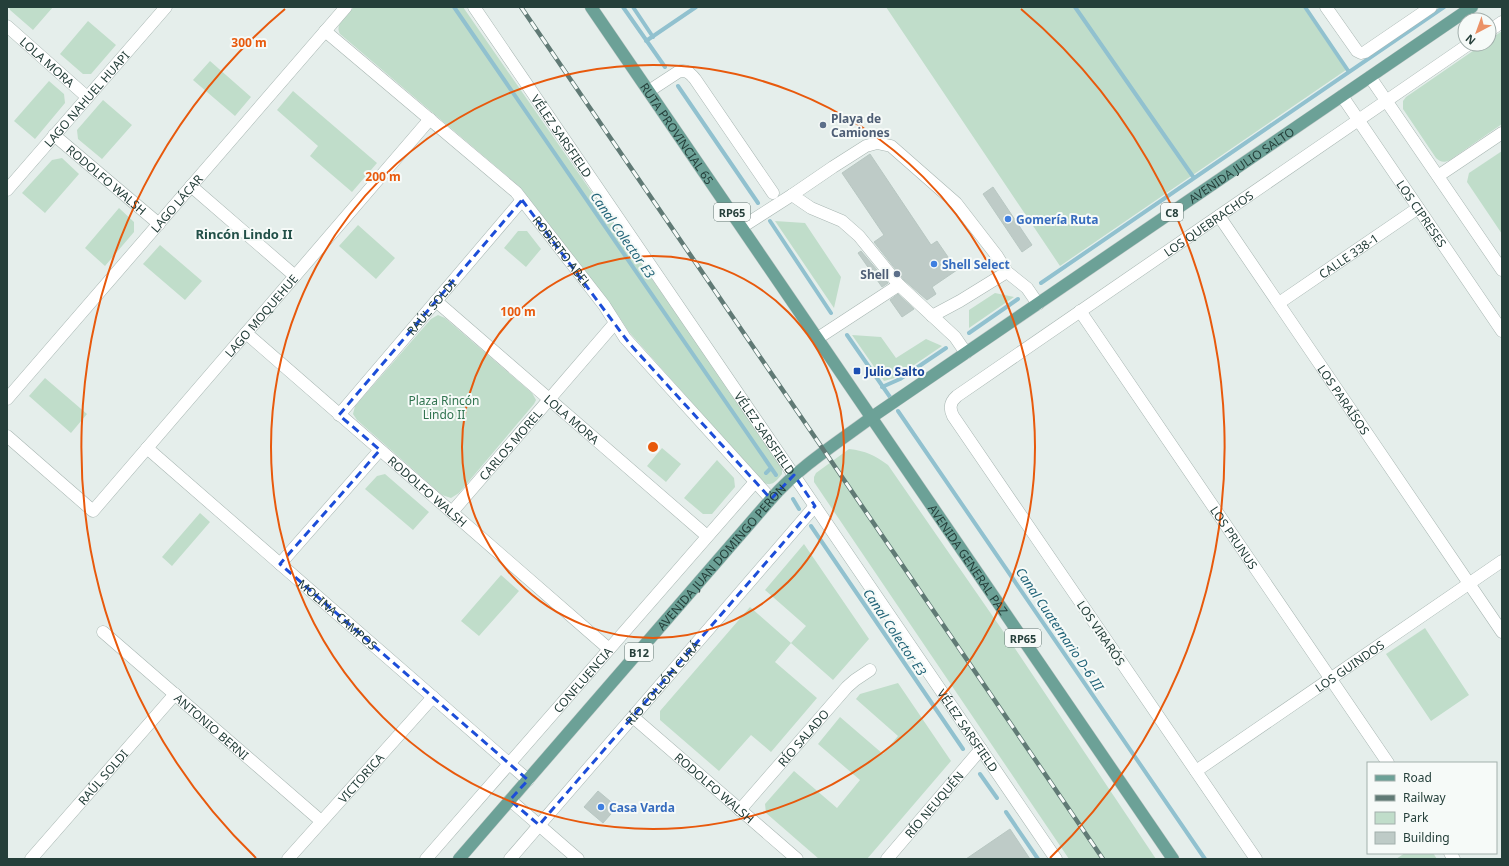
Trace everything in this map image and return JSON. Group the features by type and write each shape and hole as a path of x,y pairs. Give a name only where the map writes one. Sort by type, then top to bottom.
{"main road":[{"name":"RUTA PROVINCIAL 65","path":"591,7 872,417"},
{"name":"AVENIDA JULIO SALTO","path":"872,417 1472,7"},
{"name":"AVENIDA JUAN DOMINGO PERÓN","path":"459,859 771,499 794,475 816,457 872,417"},
{"name":"AVENIDA GENERAL PAZ","path":"872,417 1173,859"}],"street":[{"name":"LAGO NAHUEL HUAPI","path":"7,190 166,7"},
{"name":"LAGO LÁCAR","path":"7,399 346,7"},
{"name":"VÉLEZ SARSFIELD","path":"474,7 1056,859"},
{"path":"1326,7 1357,52 1361,53 1365,52 1431,7"},
{"name":"LOLA MORA","path":"7,26 87,97"},
{"name":"ROBERTO ABEL","path":"325,31 512,189 604,304 629,343 771,499"},
{"name":"LOS QUEBRACHOS","path":"950,406 951,402 957,396 1458,52"},
{"path":"648,91 678,72 689,72 695,78 773,193"},
{"path":"1370,77 1502,270"},
{"name":"LOS CIPRESES","path":"1342,96 1502,331"},
{"name":"LAGO MOQUEHUE","path":"7,436 93,511 430,119"},
{"path":"1438,176 1502,132"},
{"name":"RODOLFO WALSH","path":"54,135 159,224"},
{"path":"742,228 833,166 866,146 877,143 891,146 956,203 997,256 1007,272 1027,288 1038,304"},
{"path":"191,186 295,276"},
{"path":"792,195 811,208 842,220 860,236 899,285 955,337 966,353"},
{"name":"RAÚL SOLDI","path":"340,414 522,200"},
{"name":"CALLE 338-1","path":"1279,303 1418,208"},
{"name":"LOS PARAÍSOS","path":"1220,216 1502,632"},
{"path":"932,316 960,301 1007,272"},
{"path":"818,338 899,285"},
{"name":"LOLA MORA","path":"436,301 707,536"},
{"name":"LOS PRUNUS","path":"1080,311 1387,762"},
{"name":"CARLOS MOREL","path":"452,512 615,323"},
{"name":"RODOLFO WALSH","path":"246,333 609,649"},
{"name":"LOS VIRARÓS","path":"950,406 953,416 1256,859"},
{"name":"MOLINA CAMPOS","path":"147,448 528,780"},
{"path":"280,564 380,450"},
{"name":"CONFLUENCIA","path":"426,859 755,482"},
{"name":"RÍO COLLÓN CURÁ","path":"510,859 815,506"},
{"name":"LOS GUINDOS","path":"1196,771 1502,561"},
{"name":"ANTONIO BERNI","path":"103,632 321,821"},
{"name":"RÍO SALADO","path":"740,810 850,684 870,670"},
{"name":"RAÚL SOLDI","path":"31,859 174,694"},
{"name":"VICTORICA","path":"288,859 433,697"},
{"name":"RODOLFO WALSH","path":"633,717 797,859"},
{"name":"RÍO NEUQUÉN","path":"887,859 981,749"},
{"path":"510,800 578,859"}],"highlighted area":[{"path":"522,200 629,343 771,499 794,475 815,506 539,825 510,800 528,780 280,564 380,450 339,415"}],"green space":[{"path":"9,7 53,7 33,30 10,10"},
{"path":"354,7 463,7 782,466 782,474 776,481 772,484 766,484 763,482 629,332 618,315 520,187 340,34 340,23"},
{"path":"886,7 1303,7 1346,70 1060,266"},
{"path":"88,21 116,45 91,74 83,74 60,54"},
{"path":"1502,31 1502,124 1450,160 1446,162 1441,161 1436,158 1403,109 1403,101 1406,97 1471,52 1497,52 1497,34"},
{"path":"210,61 251,97 235,116 193,80"},
{"path":"49,81 64,94 65,103 35,139 14,121"},
{"path":"293,91 377,163 352,192 310,156 318,146 277,110"},
{"path":"103,100 132,125 102,159 78,139 77,130"},
{"path":"1502,151 1502,234 1467,182 1469,173"},
{"path":"62,158 79,174 45,213 22,193 52,160"},
{"path":"119,208 134,222 134,232 105,266 85,248"},
{"path":"775,221 805,223 841,277 834,308"},
{"path":"358,225 395,258 376,279 339,246"},
{"path":"518,231 527,231 541,249 526,267 504,248"},
{"path":"160,245 202,281 185,300 143,264"},
{"path":"995,293 1014,297 969,328 969,310"},
{"name":"Plaza Rincón Lindo II","path":"438,315 445,318 532,393 536,400 459,493 451,498 442,495 357,420 353,414 355,406 431,319"},
{"path":"852,335 881,337 896,358 926,339 942,346 895,378 884,381"},
{"path":"45,378 87,414 71,433 29,396"},
{"path":"662,448 681,464 666,482 647,466"},
{"path":"849,449 870,454 888,465 1012,644 1156,859 1069,859 814,482 816,473"},
{"path":"717,460 734,478 735,487 712,514 703,514 684,498"},
{"path":"385,474 429,512 413,530 365,489 377,476"},
{"path":"200,513 210,522 172,566 162,557"},
{"path":"804,544 869,639 833,680 791,643 806,626 765,590"},
{"path":"501,575 519,591 479,636 461,621"},
{"path":"750,607 791,643 775,662 817,698 771,752 751,735 719,771 660,720 660,711"},
{"path":"1425,628 1469,695 1431,721 1386,654"},
{"path":"898,683 951,761 867,859 819,859 766,813 765,804 794,771 837,808 860,780 818,744 840,717 883,754 898,736 856,699 860,694"},
{"path":"1404,854 1434,854 1437,859 1396,859"}],"building":[{"path":"870,154 931,245 937,241 957,270 932,287 936,294 927,300 904,280 874,242 884,235 842,173"},
{"name":"Gomería Ruta","path":"993,187 1032,245 1022,252 983,194"},
{"path":"861,251 888,283 882,287 858,253"},
{"path":"898,294 914,309 902,317 890,300"},
{"name":"Casa Varda","path":"598,791 617,807 603,823 584,807"},
{"path":"1010,829 1030,859 966,859"}],"waterway":[{"name":"Canal Colector E3","path":"454,7 776,475"},
{"name":"Canal Cuaternario D-6 III","path":"623,7 665,67"},
{"path":"633,7 653,37"},
{"path":"646,41 696,7"},
{"path":"1075,7 1194,178"},
{"path":"1305,7 1349,72"},
{"path":"1041,283 1444,7"},
{"name":"Canal Cuaternario D-6 III","path":"678,86 758,203"},
{"name":"Canal Cuaternario D-6 III","path":"770,221 831,313"},
{"path":"969,333 1018,299"},
{"name":"Canal Cuaternario D-6 III","path":"847,335 890,397"},
{"path":"882,387 900,379 946,348"},
{"name":"Canal Cuaternario D-6 III","path":"898,411 1205,859"},
{"name":"Canal Colector E3","path":"766,473 771,468"},
{"name":"Canal Colector E3","path":"793,499 799,509"},
{"name":"Canal Colector E3","path":"811,526 963,749"},
{"name":"Canal Colector E3","path":"980,774 997,798"},
{"name":"Canal Colector E3","path":"1006,812 1038,859"}],"railway":[{"path":"521,7 1103,859"}],"place":[{"name":"Playa de Camiones","path":"823,125"},
{"name":"Gomería Ruta","path":"1008,219"},
{"name":"Shell Select","path":"934,264"},
{"name":"Shell","path":"897,274"},
{"name":"Julio Salto","path":"857,371"},
{"name":"Casa Varda","path":"601,807"}],"district":[{"name":"Rincón Lindo II","path":"244,234"}]}
